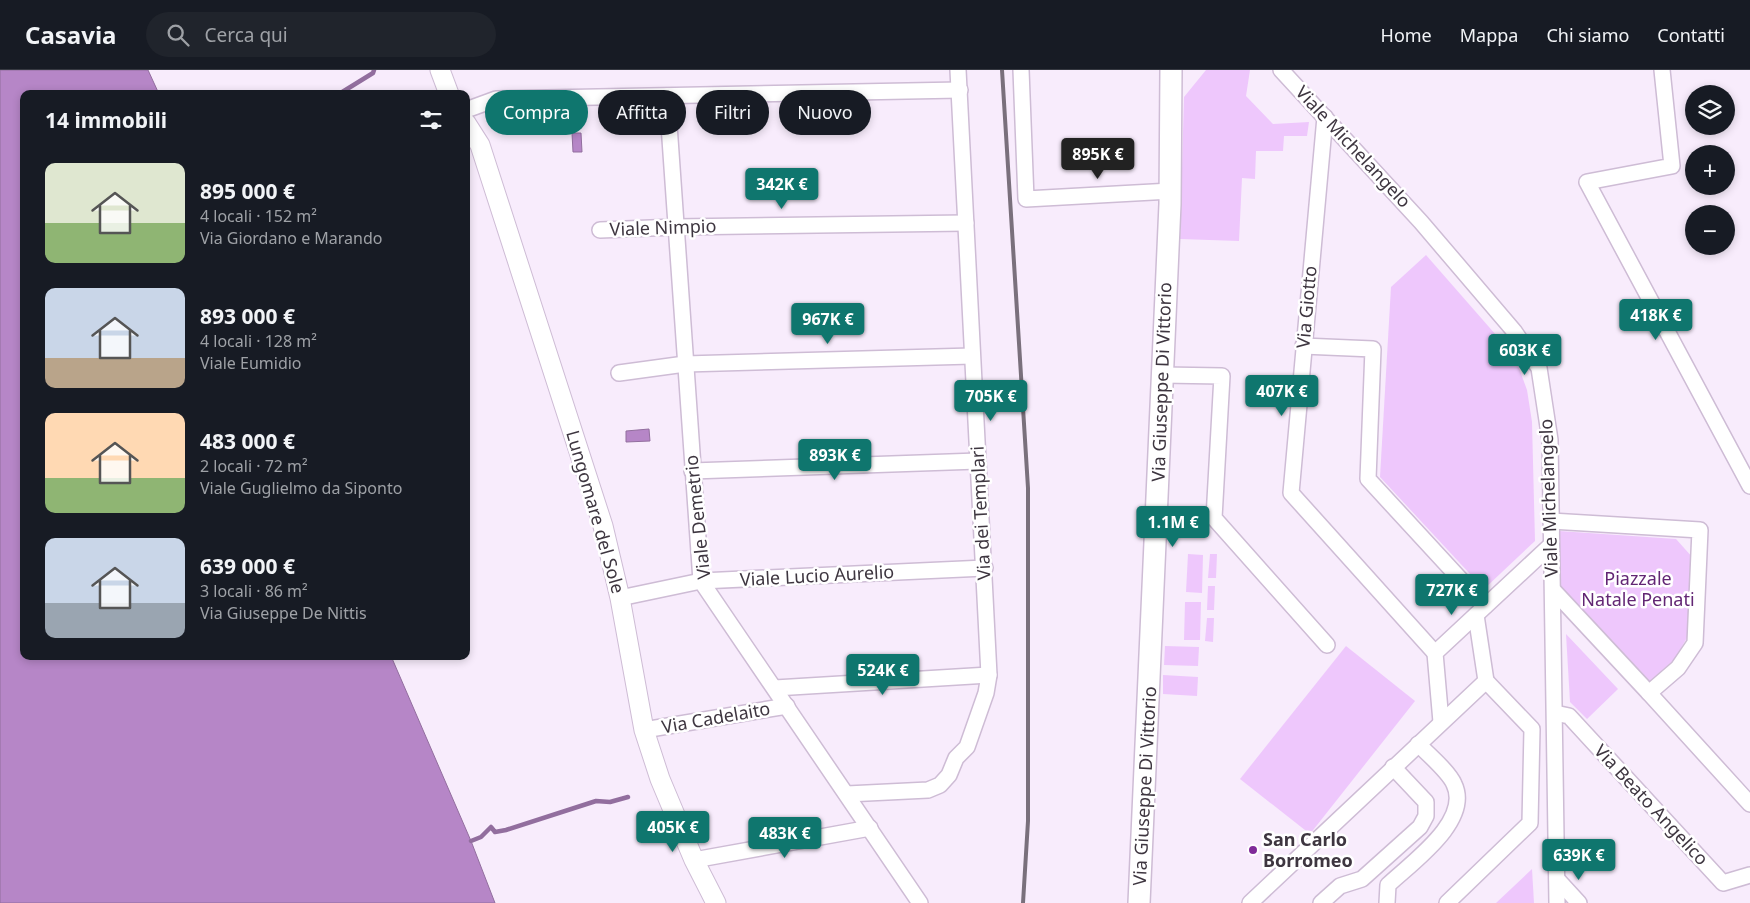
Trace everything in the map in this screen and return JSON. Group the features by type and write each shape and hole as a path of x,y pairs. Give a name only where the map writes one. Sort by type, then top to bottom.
{"main road":[{"name":"Via Giuseppe Di Vittorio","path":"1139,903 1175,75"}],"street":[{"path":"440,70 448,90"},
{"path":"449,70 450,90"},
{"name":"Via dei Templari","path":"847,794 928,790 940,785 949,775 956,758 967,747 986,693 989,675 958,70"},
{"path":"1021,70 1026,199 1171,190"},
{"name":"Viale Michelangelo","path":"1281,70 1421,222 1514,331 1539,368 1550,440 1557,903"},
{"path":"1662,70 1672,166 1587,182 1750,486"},
{"path":"686,96 960,90"},
{"path":"470,109 496,99 598,97"},
{"name":"Via Giotto","path":"1325,117 1291,493 1436,653"},
{"name":"Lungomare del Sole","path":"470,130 483,154 603,526 620,598 644,730 660,779 694,860 716,903"},
{"name":"Viale Demetrio","path":"670,135 692,470 702,581 920,903"},
{"name":"Viale Nimpio","path":"600,230 676,227 966,223"},
{"path":"1303,346 1373,350 1368,479 1481,610 1486,680 1532,729 1530,822 1446,903"},
{"path":"619,374 685,364 972,356"},
{"path":"1163,375 1222,376 1214,518 1327,645"},
{"path":"692,470 978,461"},
{"path":"1551,521 1700,530 1695,643 1678,668 1649,693"},
{"path":"1441,722 1436,653 1551,546"},
{"name":"Viale Lucio Aurelio","path":"620,598 702,581 985,568"},
{"path":"1553,590 1750,804"},
{"name":"Via Cadelaito","path":"775,688 989,675"},
{"path":"1250,903 1486,680"},
{"name":"Via Cadelaito","path":"644,730 787,706"},
{"name":"Via Beato Angelico","path":"1555,713 1569,716 1723,883 1750,875"},
{"path":"1388,885 1446,829 1455,814 1457,797 1454,784 1418,744"},
{"path":"1322,903 1340,886 1362,879 1420,826 1426,816 1426,802 1393,767"},
{"path":"694,860 870,828"},
{"path":"1374,868 1388,885 1387,903"},
{"path":"1556,879 1579,903"}],"green space":[{"path":"1206,70 1250,70 1246,96 1273,124 1309,122 1307,136 1284,136 1283,151 1256,151 1255,179 1242,178 1239,241 1180,239 1184,97"},
{"path":"1426,255 1503,343 1519,368 1527,390 1532,422 1535,541 1484,589 1380,477 1391,287"},
{"name":"Piazzale Natale Penati","path":"1559,531 1676,539 1693,558 1689,634 1675,659 1650,681 1559,584"},
{"path":"1188,554 1203,555 1202,593 1186,592"},
{"path":"1210,554 1217,554 1216,578 1208,578"},
{"path":"1208,586 1215,586 1214,610 1207,610"},
{"path":"1185,602 1201,602 1200,640 1184,640"},
{"path":"1207,618 1214,618 1213,642 1205,641"},
{"path":"1566,634 1618,689 1587,719 1570,702"},
{"path":"1165,646 1199,647 1198,666 1164,665"},
{"path":"1346,646 1415,701 1310,834 1240,779"},
{"path":"1163,675 1198,677 1197,696 1163,694"},
{"path":"1532,869 1534,903 1496,903"}],"shaded area":[{"path":"0,70 148,70 157,90 20,90 20,660 393,660 471,841 495,903 0,903"},
{"path":"572,135 581,135 582,152 573,152"},
{"path":"649,429 650,441 626,442 626,431"}],"waterway":[{"path":"345,90 373,73 374,70"},
{"path":"471,841 481,837 491,827 495,832 506,830 596,801 610,802 628,797"}],"railway":[{"path":"1002,70 1028,488 1028,821 1023,903"}],"place":[{"name":"San Carlo Borromeo","path":"1253,850"}]}
